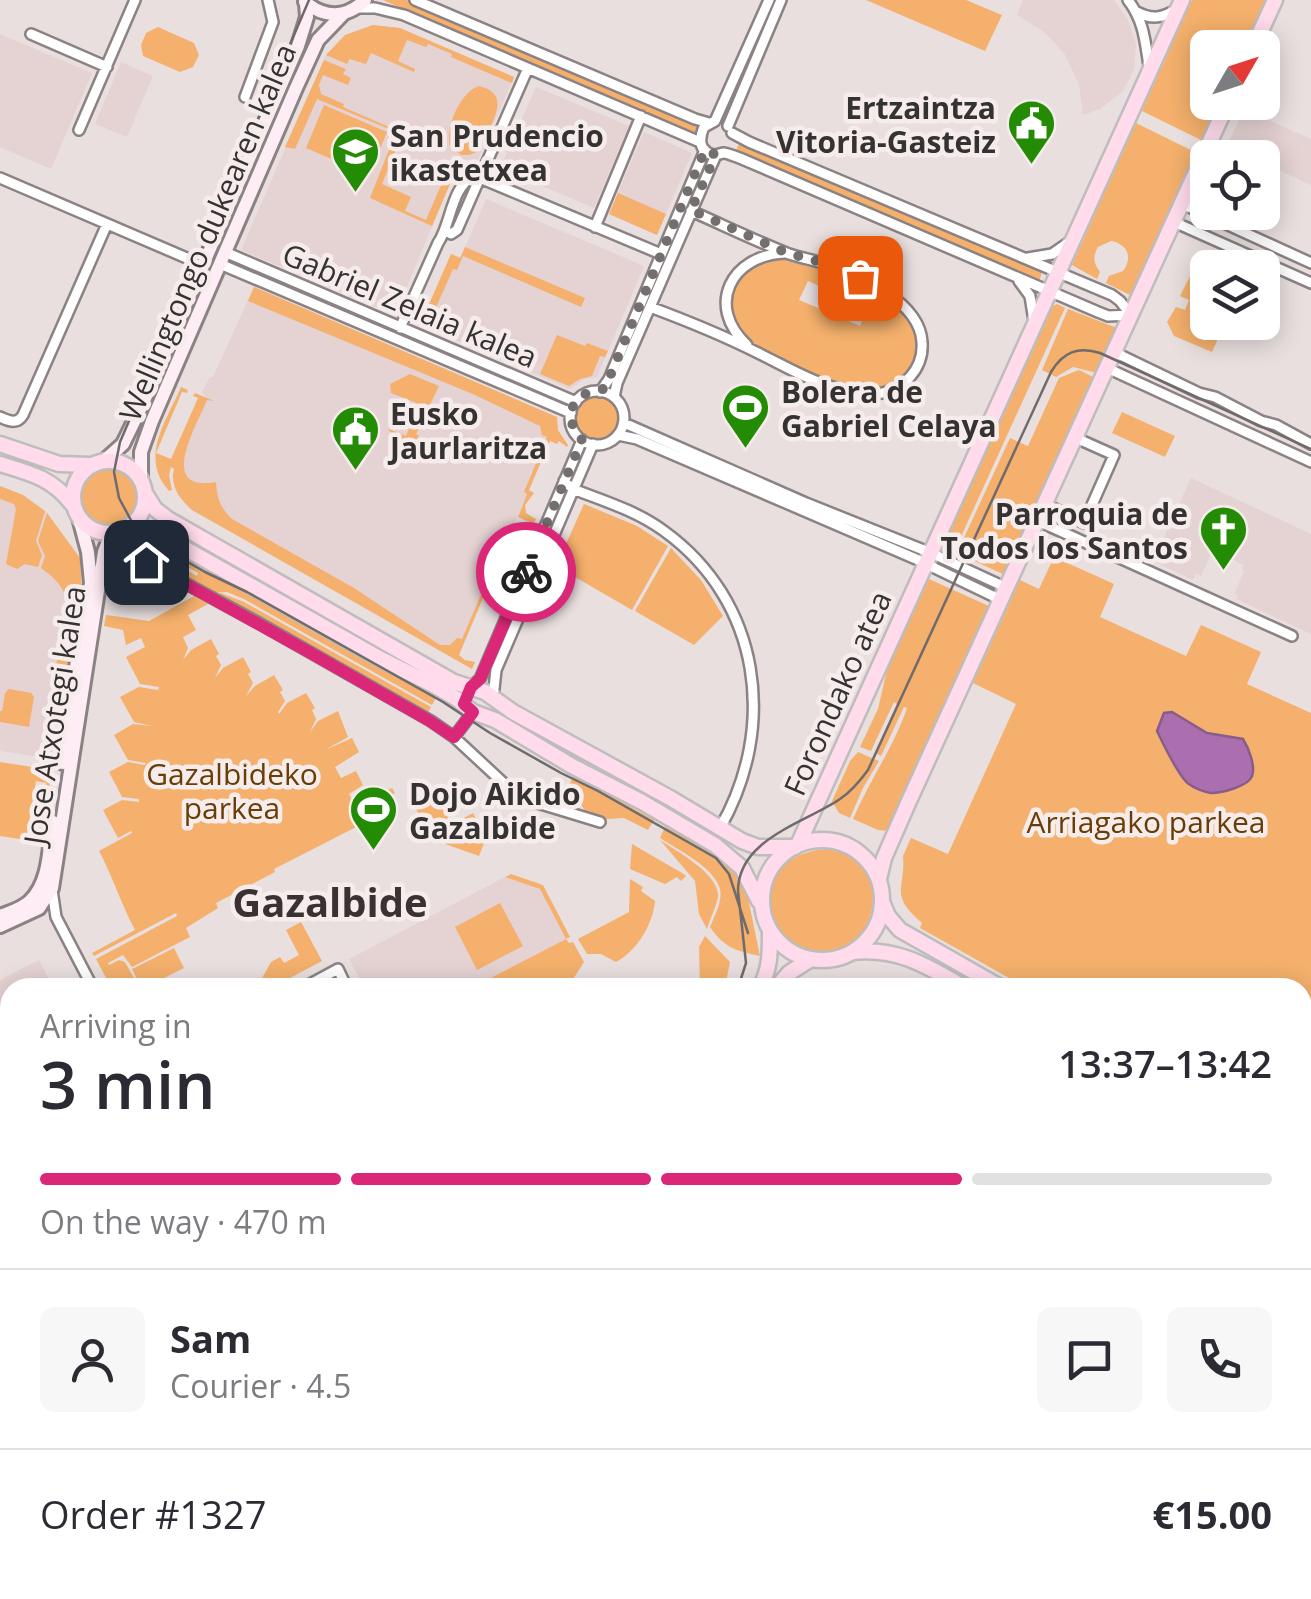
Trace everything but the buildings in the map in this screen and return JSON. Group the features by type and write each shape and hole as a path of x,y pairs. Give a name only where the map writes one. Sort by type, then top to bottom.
{"main road":[{"path":"1261,30 1275,0"},
{"path":"305,1 320,12 355,8"},
{"name":"Wellingtongo dukearen kalea","path":"98,462 127,438 298,46 307,18 305,1"},
{"name":"Forondako atea","path":"797,846 1181,4"},
{"name":"Wellingtongo dukearen kalea","path":"143,486 143,445 314,46 322,34 355,8"},
{"path":"879,879 888,849 1220,120"},
{"path":"0,444 59,464 126,464 155,508 168,519 449,679 480,689 512,712 752,846 834,841 850,846 870,862 879,879 888,916 900,930 984,978"},
{"path":"76,511 74,484 81,473 98,462"},
{"path":"0,464 54,484 94,530 141,527 154,531 715,844 742,868 759,901 770,934 766,978"},
{"path":"120,531 142,513 143,486"},
{"name":"Jose Atxotegi kalea","path":"35,904 44,876 90,592 88,552 76,511"},
{"name":"Jose Atxotegi kalea","path":"35,904 52,888 106,545 120,531"},
{"path":"468,708 471,687"},
{"path":"759,901 770,871 797,846"},
{"path":"852,952 875,926 882,901"},
{"path":"0,916 35,904"},
{"path":"0,926 29,914 35,904"},
{"path":"770,934 788,950 811,959 852,952 899,954 948,978"},
{"path":"785,978 811,959"}],"street":[{"path":"79,130 135,0"},
{"name":"Wellingtongo dukearen kalea","path":"245,97 273,22 268,0"},
{"path":"415,0 695,120 730,129 1112,295 1131,315"},
{"path":"600,392 662,254 702,146 701,131 712,122 769,0"},
{"path":"614,398 616,382 691,210 721,154 731,146 730,129 781,0"},
{"path":"1128,0 1144,29 1149,74"},
{"path":"1137,12 1158,18 1181,4"},
{"path":"355,8 393,11 1108,316 1131,315"},
{"path":"31,34 107,66"},
{"path":"400,328 438,243 446,231 451,234 456,230 528,68"},
{"path":"595,227 640,116"},
{"path":"0,178 202,264"},
{"path":"480,178 662,254"},
{"path":"1182,204 1311,263"},
{"path":"650,307 757,352 813,381 852,392 872,394 898,388 919,364 919,328 901,304 860,278 787,253 691,210"},
{"path":"1174,222 1237,250"},
{"path":"3,418 16,422 23,415 107,224"},
{"path":"1021,258 1052,254 1076,233"},
{"path":"1264,250 1267,243"},
{"path":"757,352 737,335 730,322 726,308 730,284 736,273 755,259 787,253"},
{"name":"Gabriel Zelaia kalea","path":"222,258 576,402"},
{"name":"Gabriel Zelaia kalea","path":"222,258 571,413"},
{"path":"1280,270 1311,284"},
{"path":"1014,275 1030,296 1034,325"},
{"path":"1114,352 1311,444"},
{"path":"1107,368 1311,462"},
{"path":"618,435 624,423 622,409 614,398 600,392 587,394 576,402 571,413 574,431 587,442 607,443 624,434 928,559"},
{"path":"624,423 928,559"},
{"path":"1045,504 1084,523 1114,455 1076,438"},
{"path":"492,698 496,670 587,442"},
{"path":"471,687 480,679 569,486"},
{"path":"569,486 630,511 675,539 711,578 734,615 751,670 754,718 744,773 720,828"},
{"path":"1038,521 1292,636"},
{"path":"104,556 140,560 402,705 454,737 511,790 531,801 600,822"},
{"name":"Forondako atea","path":"928,559 1004,594"},
{"path":"454,737 468,708"},
{"path":"52,888 56,916 88,978"},
{"path":"35,904 56,916"},
{"path":"322,978 338,969 342,978"}],"shaded area":[{"path":"1023,0 1114,0 1128,20 1136,44 1134,70 1122,92 1100,109 1083,115 1079,84 1064,53 1044,32 1017,15"},
{"name":"San Prudencio ikastetxea","path":"373,25 400,28 514,77 476,164 461,158 395,315 241,250 326,55 345,35"},
{"path":"0,34 92,73 51,169 0,147"},
{"path":"121,62 153,76 127,137 95,124"},
{"path":"536,87 629,126 594,208 500,168"},
{"path":"1239,120 1269,120 1311,139 1311,185 1280,171 1280,140 1230,140"},
{"path":"644,132 692,153 657,235 609,214"},
{"path":"486,199 644,266 597,377 585,379 570,389 420,325 451,254 461,257"},
{"name":"Eusko Jaurlaritza","path":"254,287 557,417 457,659 192,510 178,495 172,476 205,395 202,392 213,377"},
{"path":"1191,478 1311,534 1311,634 1236,599 1238,595 1234,594 1244,565 1217,552 1210,556 1201,576 1196,574 1193,580 1153,561"},
{"path":"0,486 23,495 47,513 80,558 82,598 54,759 0,751"},
{"path":"1172,712 1207,733 1243,739 1252,762 1250,780 1216,793 1189,784 1157,731 1164,713"},
{"path":"505,877 540,889 566,939 490,978 359,978 349,959"},
{"path":"39,960 48,978 4,978"}],"green space":[{"path":"383,0 407,0 698,124 693,135"},
{"path":"866,0 966,0 1002,15 985,51"},
{"path":"1192,0 1267,0 1253,30 1190,30 1190,120 1212,120 1203,140 1142,111"},
{"path":"373,25 400,28 514,77 512,83 428,44 426,47 407,40 398,61 415,69 414,72 371,53 366,64 350,59 347,64 326,55 345,35"},
{"path":"158,27 194,43 199,55 193,67 180,72 143,56 141,45 146,33"},
{"path":"324,60 346,69 343,74 351,78 348,85 323,75 321,94 403,133 382,184 411,197 405,211 426,220 452,160 459,163 432,226 370,198 396,132 317,99 295,149 285,147"},
{"path":"479,86 494,93 497,110 480,148 461,155 450,146 452,121 466,95"},
{"path":"324,105 387,132 369,175 306,148"},
{"path":"1136,123 1190,150 1190,168 1132,296 1106,283 1109,276 1123,271 1128,261 1125,248 1117,243 1111,241 1098,247 1094,257 1100,272 1097,279 1072,265"},
{"path":"740,142 1042,272 1039,282 735,152"},
{"path":"618,193 666,214 657,235 609,214"},
{"path":"465,247 585,298 581,307 463,256 457,270 453,269 427,328 420,325 451,254 460,258"},
{"path":"778,256 837,273 826,299 826,289 808,281 799,300 818,308 822,300 844,309 841,318 860,326 868,306 849,299 842,305 853,280 901,306 916,328 918,341 913,366 905,377 882,391 847,388 781,364 747,341 733,318 732,290 749,266"},
{"path":"1190,276 1190,340 1218,340 1212,352 1174,336 1167,322 1176,307 1185,310 1189,300 1180,296"},
{"path":"254,287 557,417 558,430 568,445 550,441 529,490 534,493 525,505 526,513 536,519 534,524 518,517 547,437 542,435 540,426 248,301"},
{"path":"1057,304 1065,308 954,552 943,547"},
{"path":"1068,309 1117,328 1097,373 1073,367 1056,377 1042,370"},
{"path":"557,335 608,351 605,357 600,356 592,376 569,386 540,374"},
{"path":"1079,370 1095,378 1005,575 957,553 1010,438 1028,446 1059,378"},
{"path":"410,374 439,386 416,434 419,436 412,452 390,442 393,433 389,431 406,436 419,404 391,393 390,384"},
{"path":"181,387 188,390 182,392 156,453 158,439"},
{"path":"195,393 214,401 207,400 185,454 188,477 198,483 216,482 220,502 232,519 354,588 440,645 462,639 508,540 525,547 523,552 507,552 502,569 496,567 459,655 475,662 472,669 192,510 177,491 171,467 172,490 160,478 156,453 171,459 198,398 193,396"},
{"path":"598,395 614,402 621,418 614,434 598,441 582,434 575,418 582,402"},
{"path":"1122,412 1175,436 1165,457 1112,433"},
{"path":"108,466 130,475 139,497 130,519 108,528 86,519 77,497 86,475"},
{"path":"0,486 23,495 45,511 36,541 42,555 38,567 25,564 17,569 6,564 16,509 14,504 0,499"},
{"path":"584,504 637,526 668,546 632,610 556,566"},
{"path":"47,513 80,558 82,598 66,683 55,675 57,659 64,654 68,628 66,596 41,568 45,556 38,541"},
{"path":"155,541 438,694 432,705 244,599 227,592 212,593 145,559 150,550 197,576 198,573 152,547"},
{"path":"671,548 701,580 723,616 694,645 635,611"},
{"name":"Arriagako parkea","path":"1054,557 1114,584 1100,617 1186,656 1201,625 1261,652 1247,684 1311,713 1311,978 1009,978 920,928 922,923 902,898 903,856 911,838 948,854 1016,704 973,683 1020,580 1039,589"},
{"path":"929,579 991,607 889,831 878,830 853,819 907,708 904,707 881,756 875,753 897,704 894,702 871,751 860,747 878,709 887,670"},
{"path":"221,593 244,602 431,707 427,715 216,596"},
{"name":"Gazalbideko parkea","path":"194,596 208,604 188,615 196,630 183,637 188,648 183,660 191,650 211,639 221,665 215,678 223,668 243,657 253,683 246,696 274,675 285,701 279,714 287,703 306,693 315,708 312,710 316,719 310,732 318,721 338,711 348,737 325,750 352,738 359,752 335,767 341,778 356,771 363,785 349,794 355,805 392,788 395,793 359,812 364,823 216,903 218,908 186,928 190,937 132,967 123,955 108,963 125,962 134,978 106,978 96,959 177,916 176,913 94,956 92,953 135,930 99,851 132,833 118,838 103,810 122,800 139,802 122,797 109,772 128,762 146,763 128,760 114,735 133,724 152,726 134,722 120,697 139,687 159,687 140,684 126,657 145,647 141,638 126,645 123,630 104,626 106,615 149,621"},
{"path":"9,689 34,697 29,727 0,722"},
{"path":"858,752 879,761 850,818 839,813 832,801"},
{"path":"0,762 52,770 40,842 46,783 36,781 26,840 0,836"},
{"path":"574,775 654,820 648,830 624,818 607,819 585,811 569,785"},
{"path":"459,786 466,800 446,813 450,822 442,843 432,840 416,809"},
{"path":"473,813 486,838 479,856 445,844 453,824"},
{"path":"665,827 706,848 734,870 747,893 760,956 732,948 710,927 720,899 717,881 660,838"},
{"path":"660,840 696,864 717,888 718,897 707,929 699,914 695,881"},
{"path":"632,844 686,876 665,884 630,869"},
{"path":"826,849 851,857 861,865 871,885 872,909 865,928 850,945 834,952 808,954 788,945 774,930 767,911 769,890 778,871 797,856"},
{"path":"511,874 543,885 570,937 566,939 540,889 505,877"},
{"path":"630,879 655,901 643,936 616,962 601,954 587,954 578,939 629,912"},
{"path":"500,903 523,946 477,970 455,927"},
{"path":"301,922 322,961 290,978 262,978 271,962 280,957 284,963 299,955 286,930"},
{"path":"705,936 730,962 727,978 700,978 699,947"},
{"path":"566,939 573,942 584,962 574,978 490,978"},
{"path":"174,948 184,968 164,978 136,978 132,969"}],"tram line":[{"path":"309,0 120,442 114,472 119,498 133,524 153,542 716,858 729,874 748,933"},
{"path":"741,978 746,963 738,891 741,873 761,845 840,799 868,770 1051,372 1061,360 1072,352 1100,353 1311,449"}],"way so far":[{"path":"526,572 582,440 570,419 573,407 583,396 605,388 705,150 716,155 691,210 787,253 860,278"}],"place":[{"name":"Ertzaintza Vitoria-Gasteiz","path":"1031,166"},
{"name":"San Prudencio ikastetxea","path":"355,194"},
{"name":"Bolera de Gabriel Celaya","path":"746,450"},
{"name":"Eusko Jaurlaritza","path":"355,472"},
{"name":"Parroquia de Todos los Santos","path":"1223,572"},
{"name":"Dojo Aikido Gazalbide","path":"374,852"}],"district":[{"name":"Gazalbide","path":"330,901"}],"route":[{"path":"146,562 454,737 473,712 464,704 471,687 480,679 526,572"}]}
